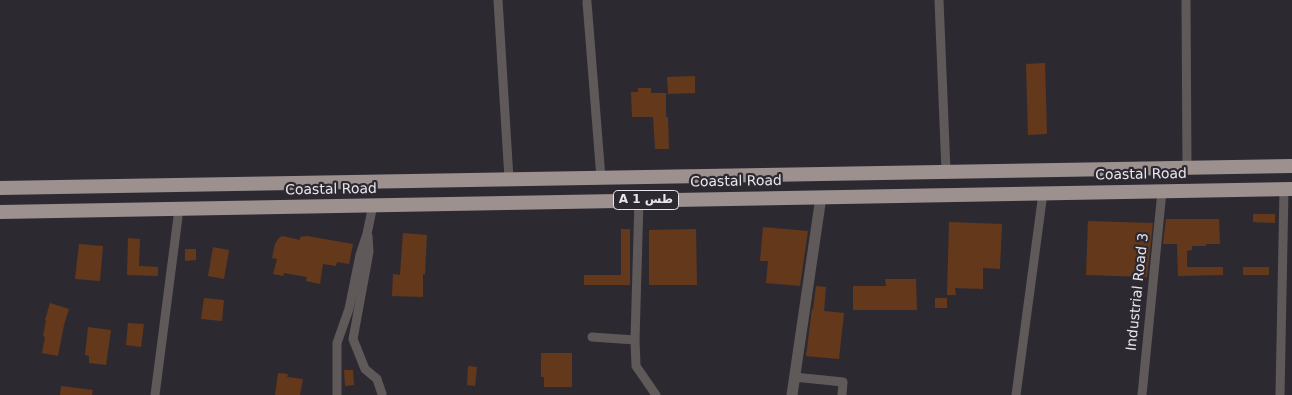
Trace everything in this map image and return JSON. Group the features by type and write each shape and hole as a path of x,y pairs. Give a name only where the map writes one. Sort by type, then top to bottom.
{"highway":[{"name":"Coastal Road","path":"0,188 1292,166"},
{"name":"Coastal Road","path":"0,212 1288,189"}],"street":[{"path":"498,0 510,179"},
{"path":"939,0 946,172"},
{"path":"1186,0 1187,167"},
{"path":"587,2 601,178"},
{"path":"1280,395 1288,189"},
{"name":"Industrial Road 3","path":"1142,395 1162,191"},
{"path":"1016,395 1043,193"},
{"path":"792,395 821,196"},
{"path":"639,200 634,340 636,366 656,395"},
{"path":"337,395 337,343 349,309 373,205"},
{"path":"155,395 179,209"},
{"path":"367,234 369,252 354,339 365,370 377,379 382,394"},
{"path":"592,337 634,340"},
{"path":"794,377 843,382 842,395"}],"building":[{"path":"1045,63 1047,134 1028,135 1026,64"},
{"path":"695,76 695,93 668,94 667,77"},
{"path":"638,88 651,88 651,93 666,93 669,149 655,149 653,117 632,117 631,92 638,92"},
{"path":"1253,214 1275,214 1275,223 1253,222"},
{"path":"1166,219 1219,219 1220,244 1192,246 1192,250 1187,251 1187,267 1223,267 1223,275 1178,276 1177,244 1163,244"},
{"path":"1088,221 1153,223 1147,277 1086,275"},
{"path":"949,222 1002,224 1000,269 983,268 983,289 955,288 956,295 947,295"},
{"path":"763,227 808,231 800,286 766,283 768,261 760,261"},
{"path":"621,229 630,229 630,285 584,285 584,275 621,275"},
{"path":"696,229 697,285 649,285 649,230"},
{"path":"403,233 427,235 423,297 392,296 393,274 400,275"},
{"path":"282,236 300,240 300,237 307,236 353,244 349,264 337,262 336,266 323,264 320,284 306,281 307,277 284,273 283,276 273,274 277,259 272,258 275,244"},
{"path":"128,238 140,239 139,266 158,267 158,276 127,275"},
{"path":"79,244 103,246 100,281 75,279"},
{"path":"213,247 229,250 224,279 208,276"},
{"path":"185,249 196,249 196,260 185,261"},
{"path":"1243,267 1269,267 1269,275 1243,275"},
{"path":"885,279 916,279 917,310 853,310 853,286 886,286"},
{"path":"816,286 826,287 824,311 844,313 839,359 806,356"},
{"path":"204,298 224,300 222,321 201,319"},
{"path":"935,298 947,298 947,308 935,308"},
{"path":"50,303 69,309 58,356 42,353 45,337 43,336 45,320"},
{"path":"128,323 144,324 141,347 126,345"},
{"path":"88,327 111,330 106,365 89,363 89,356 85,355"},
{"path":"541,353 572,353 572,387 544,387 544,377 541,377"},
{"path":"468,366 477,367 475,386 467,385"},
{"path":"344,370 353,370 354,385 345,386"},
{"path":"278,373 288,374 287,377 303,379 300,395 275,395"},
{"path":"61,386 93,390 92,395 60,395"}]}
